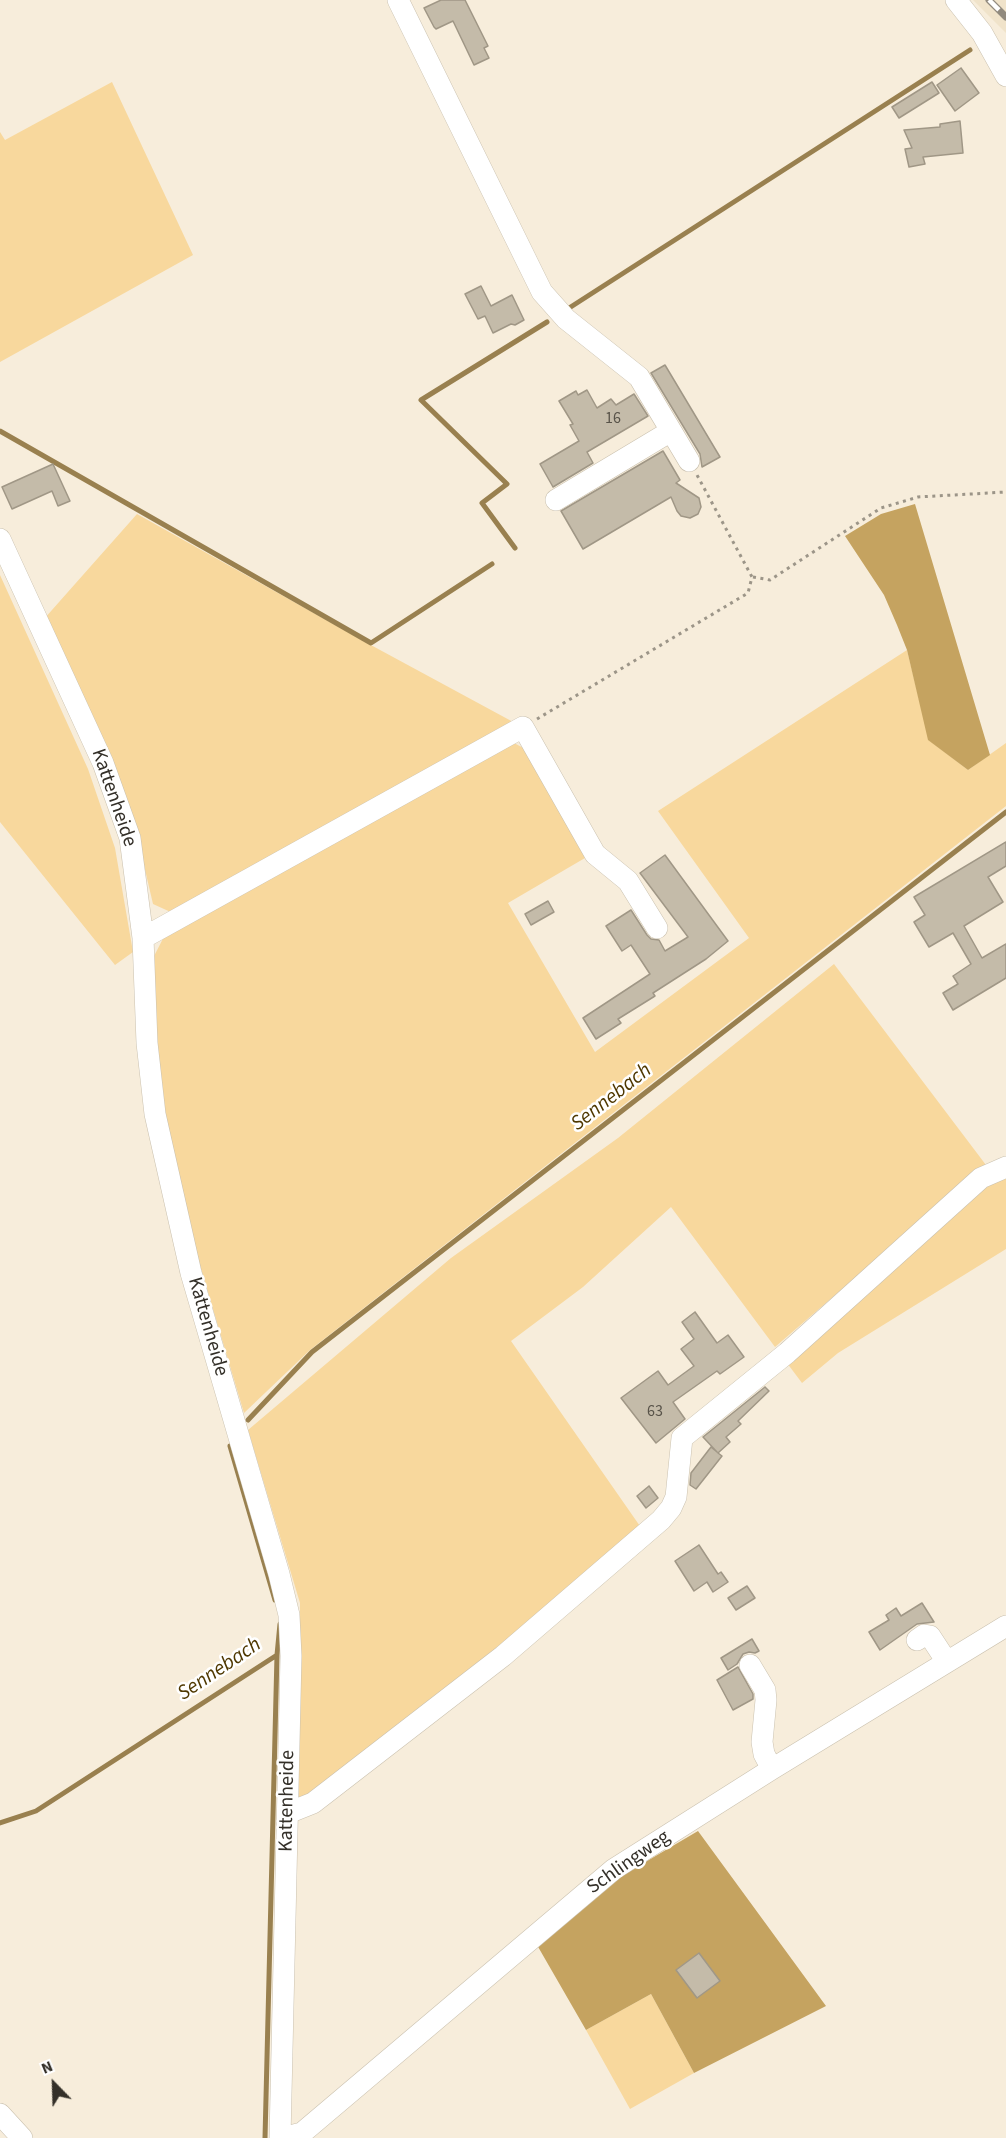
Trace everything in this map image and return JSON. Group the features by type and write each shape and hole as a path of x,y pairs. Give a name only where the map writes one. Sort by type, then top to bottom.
{"street":[{"path":"398,0 542,292 566,319 639,377 689,460"},
{"path":"956,0 982,33 1006,76"},
{"path":"556,501 671,431"},
{"name":"Kattenheide","path":"0,539 103,763 130,838 143,938 147,1042 155,1114 190,1274 276,1563 288,1615 291,1656 281,2138"},
{"path":"143,938 523,727 595,854 628,881 657,928"},
{"path":"288,1813 313,1803 503,1656 661,1520 671,1508 676,1497 682,1438 787,1353 981,1178 1006,1167"},
{"name":"Schlingweg","path":"281,2138 302,2133 614,1869 1006,1626"},
{"path":"917,1640 924,1635 930,1636 947,1662"},
{"path":"750,1665 765,1690 762,1742 764,1754 772,1769"},
{"path":"0,2114 22,2138"}],"path":[{"path":"523,727 748,593 752,577 689,460"},
{"path":"752,577 770,580 881,508 918,497 1006,492"}],"shaded area":[{"path":"973,0 1006,0 1006,33"},
{"path":"112,82 193,255 0,362 0,132 5,140"},
{"path":"915,504 990,755 968,770 928,740 907,650 897,625 884,595 845,536 881,514"},
{"path":"137,514 515,723 175,914 153,904 133,818 44,619"},
{"path":"0,575 88,769 115,848 133,952 115,965 0,822"},
{"path":"907,650 929,740 968,770 1006,743 1006,806 310,1350 244,1413 193,1242 165,1113 157,1042 153,958 168,929 514,743 529,751 580,838 585,858 508,903 595,1052 749,938 658,811"},
{"path":"834,964 989,1169 974,1175 775,1347 671,1207 583,1287 511,1341 642,1529 498,1653 310,1797 299,1797 300,1603 248,1430 451,1258 618,1138"},
{"path":"1006,1173 1006,1249 838,1353 802,1383 784,1359 983,1181"},
{"path":"698,1831 826,2006 694,2073 651,1994 586,2030 537,1945 620,1877","holes":["699,1953 720,1981 676,1970"]},
{"path":"651,1994 694,2073 630,2109 586,2030"}],"building":[{"path":"441,0 465,0 488,46 484,48 489,58 474,65 453,21 436,29 434,27 424,8"},
{"path":"961,68 979,93 955,111 937,85"},
{"path":"932,82 939,93 899,118 892,107"},
{"path":"960,121 963,153 923,157 925,164 909,167 905,149 912,148 904,130 940,127 940,124"},
{"path":"481,286 491,306 512,295 524,320 493,333 485,316 478,319 465,294"},
{"path":"665,365 720,457 702,467 700,454 651,373"},
{"path":"587,390 597,408 611,399 616,405 634,394 648,416 587,452 593,463 553,487 540,464 579,441 570,425 573,424 559,401 576,391 578,395"},
{"path":"663,451 680,480 676,483 699,498 701,507 698,514 690,518 681,516 671,497 583,549 561,511"},
{"path":"53,464 70,501 58,506 52,491 12,509 2,487"},
{"path":"1006,842 1006,866 988,877 1003,902 964,926 982,958 1006,944 1006,978 953,1010 943,993 958,984 953,976 971,964 953,933 929,947 914,922 925,915 914,897"},
{"path":"665,855 728,941 706,959 653,993 655,996 618,1019 621,1023 596,1039 583,1018 650,974 631,945 622,951 606,926 631,910 647,935 651,939 659,940 665,951 688,937 640,873"},
{"path":"548,901 554,912 531,925 525,914"},
{"path":"695,1312 717,1343 728,1335 744,1357 720,1374 717,1371 673,1402 685,1419 656,1443 621,1398 658,1371 668,1385 694,1366 681,1349 694,1339 682,1322"},
{"path":"765,1387 769,1391 738,1421 741,1424 726,1437 730,1442 718,1453 722,1456 696,1489 690,1485 691,1473 711,1447 717,1452 703,1437"},
{"path":"649,1486 658,1498 646,1508 637,1496"},
{"path":"699,1545 718,1574 721,1572 728,1582 713,1592 707,1582 694,1591 675,1561"},
{"path":"747,1586 755,1598 736,1610 728,1598"},
{"path":"922,1603 934,1622 917,1624 880,1650 869,1632 889,1620 886,1615 896,1608 901,1616"},
{"path":"752,1639 759,1651 743,1654 737,1664 728,1670 721,1658"},
{"path":"738,1667 753,1694 753,1699 733,1710 717,1680"},
{"path":"699,1953 720,1981 697,1998 676,1970"}],"waterway":[{"path":"566,310 970,50"},
{"path":"515,548 482,503 507,484 421,400 547,322"},
{"path":"0,431 371,643 492,564"},
{"name":"Sennebach","path":"248,1420 312,1352 1006,812"},
{"name":"Sennebach","path":"230,1446 275,1600"},
{"name":"Sennebach","path":"0,1823 36,1811 277,1655 280,1624"},
{"path":"265,2138 277,1655"}],"railway":[{"path":"989,0 1006,17"}]}
